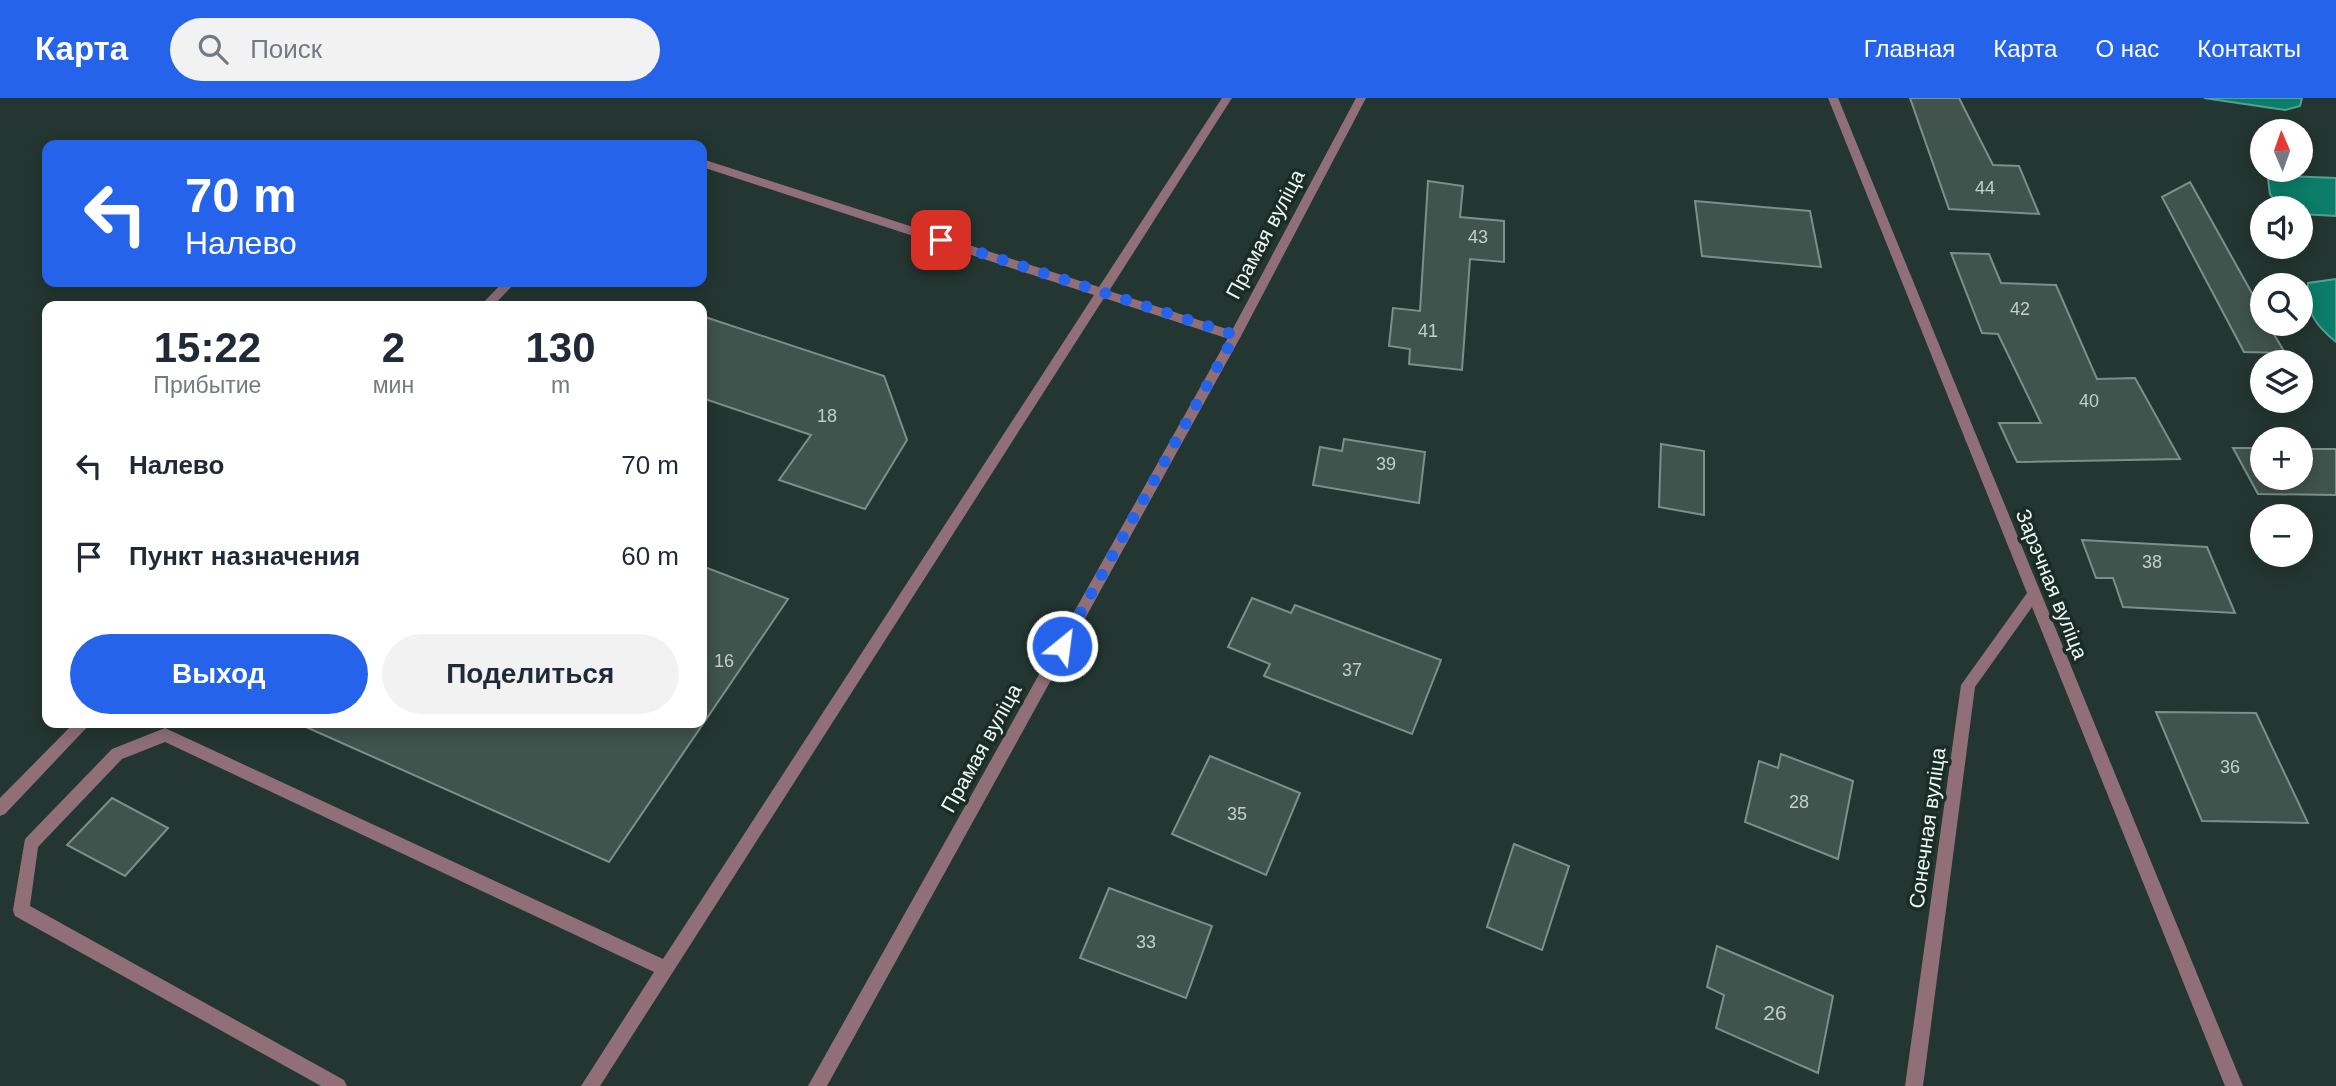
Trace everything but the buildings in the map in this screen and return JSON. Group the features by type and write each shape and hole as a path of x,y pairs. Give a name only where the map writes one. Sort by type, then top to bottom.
{"street":[{"path":"590,1086 1227,98"},
{"name":"Прамая вуліца","path":"817,1086 1235,335 1361,98"},
{"name":"Зарэчная вуліца","path":"1833,98 2234,1086"},
{"path":"707,165 1235,335"},
{"path":"491,301 505,287"},
{"name":"Сонечная вуліца","path":"1914,1086 1968,685 2033,595"},
{"path":"0,809 79,728"},
{"path":"338,1086 22,910 31,844 117,754 165,735 666,969"}],"shaded area":[{"path":"2204,98 2302,98 2300,106 2285,110"},
{"path":"2314,177 2336,178 2336,216 2313,215 2313,196 2270,194 2268,182 2314,182"},
{"path":"2336,279 2336,342 2313,317 2313,282"}],"route":[{"path":"941,240 1235,335 1062,646"}]}
